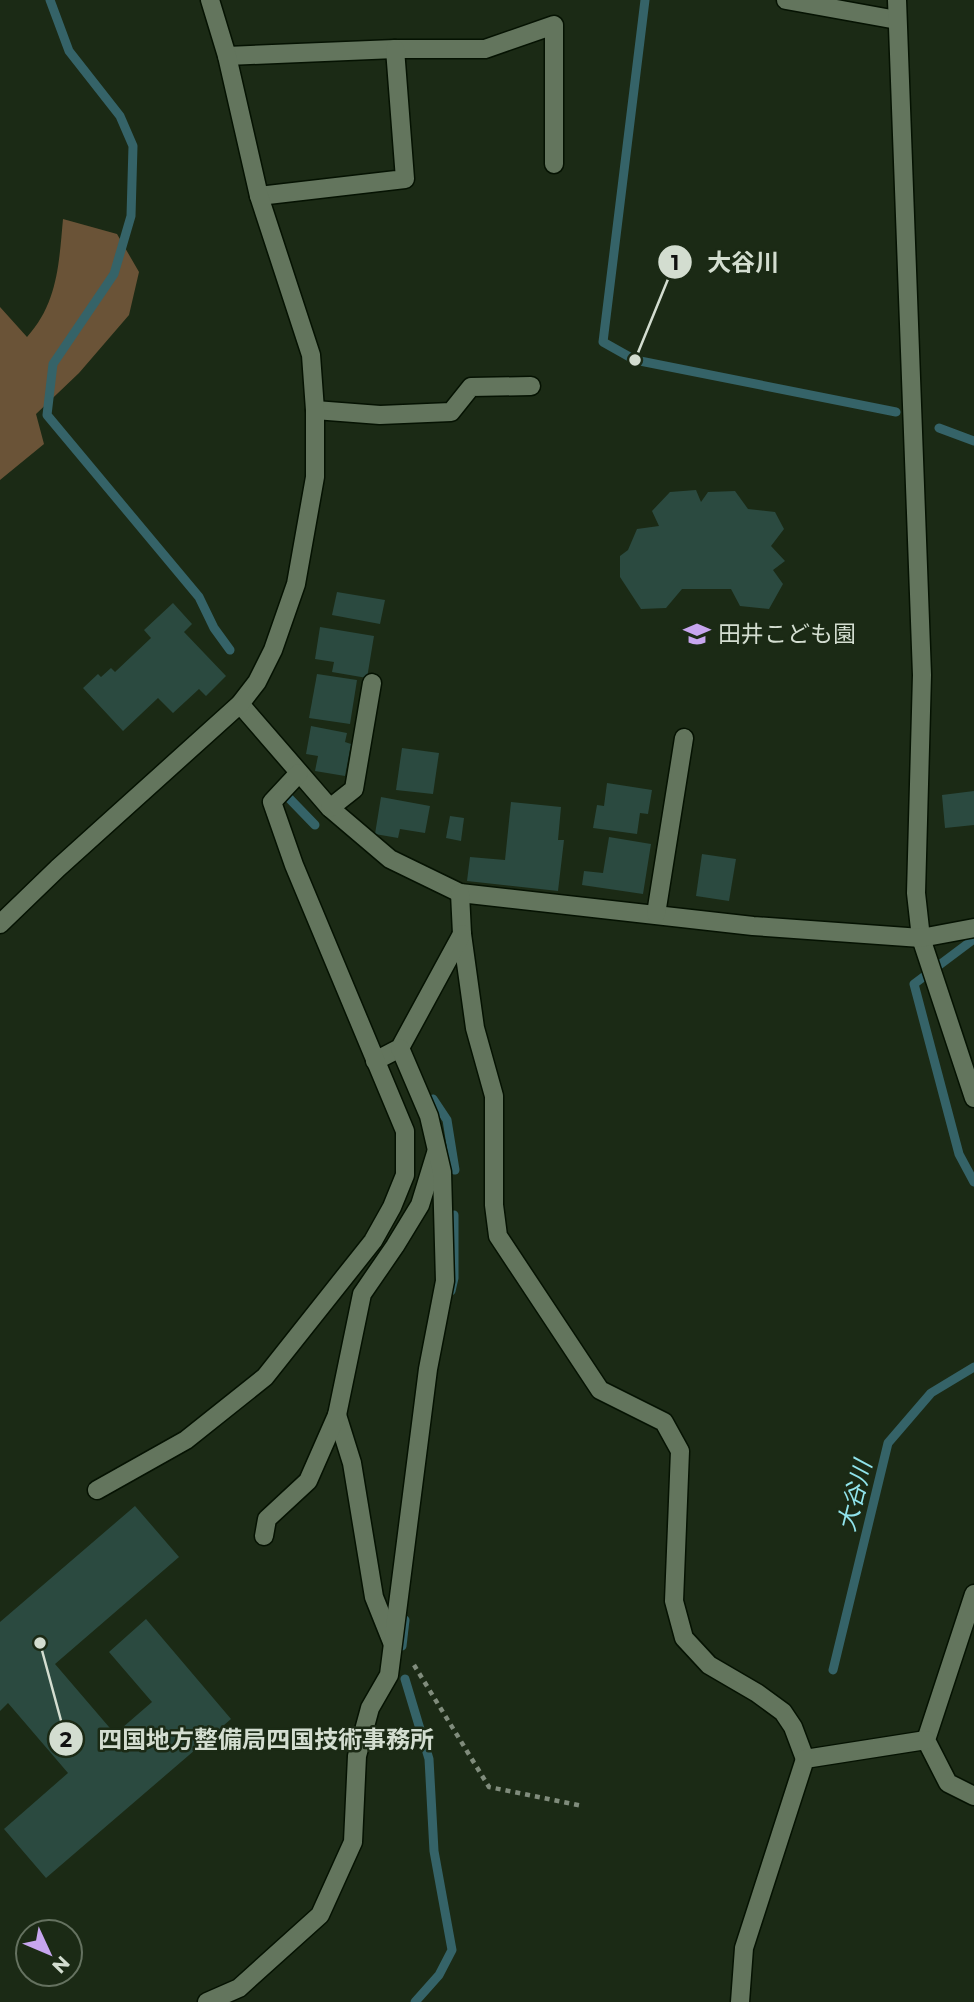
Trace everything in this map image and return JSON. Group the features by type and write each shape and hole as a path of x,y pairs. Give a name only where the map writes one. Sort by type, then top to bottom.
{"street":[{"path":"0,924 240,704 257,682 273,650 296,584 315,477 315,410 311,355 259,196 227,56 210,0"},
{"path":"786,0 897,20"},
{"path":"897,0 922,675 916,893 921,938 974,1098"},
{"path":"227,56 396,49 485,49 554,25 554,164"},
{"path":"259,196 405,179 396,49"},
{"path":"315,410 380,415 451,412 471,387 531,386"},
{"path":"330,808 355,789 372,683"},
{"path":"240,704 330,808 390,859 460,893 753,926 921,938 967,929"},
{"path":"656,914 684,738"},
{"path":"97,1490 186,1440 265,1377 373,1241 392,1207 405,1175 405,1131 294,865 272,802 299,773"},
{"path":"460,893 462,934 475,1028 494,1096 494,1205 498,1236 600,1390 664,1422 680,1451 674,1601 684,1638 709,1665 783,1712 793,1727 805,1759 744,1948 740,2002"},
{"path":"375,1061 400,1048 462,934"},
{"path":"207,2002 239,1988 320,1915 353,1842 357,1756 370,1708 389,1675 428,1369 445,1281 442,1172 429,1116 400,1048"},
{"path":"264,1536 267,1519 308,1481 337,1415 362,1294 396,1246 420,1205 437,1150"},
{"path":"337,1415 352,1463 374,1597 393,1646"},
{"path":"974,1594 926,1740 948,1783 974,1796"},
{"path":"805,1759 926,1740"}],"path":[{"path":"393,1646 416,1667 489,1787 583,1806"}],"shaded area":[{"path":"63,219 117,234 139,272 129,315 79,373 36,414 44,444 0,480 0,307 27,337 51,296 58,266"}],"building":[{"path":"696,490 701,502 708,492 735,491 748,509 775,512 784,529 771,546 785,561 773,570 783,584 769,609 740,606 731,589 682,589 666,608 641,609 620,577 620,556 628,550 637,529 659,526 652,511 670,492"},
{"path":"337,592 385,600 380,624 332,615"},
{"path":"173,603 192,624 184,632 226,676 206,696 199,689 173,713 158,698 123,731 83,688 98,674 101,677 111,668 115,672 151,638 144,630"},
{"path":"320,627 374,636 367,678 332,672 334,662 315,659"},
{"path":"317,674 357,680 350,724 309,718"},
{"path":"311,726 347,733 345,742 351,744 345,776 315,771 318,756 306,754"},
{"path":"402,748 439,753 433,794 396,790"},
{"path":"607,783 652,790 648,814 640,813 637,834 593,828 597,805 604,806"},
{"path":"974,791 974,825 945,828 942,795"},
{"path":"381,797 430,806 425,833 400,829 398,838 375,834"},
{"path":"511,802 561,807 558,840 564,840 558,891 467,881 470,857 505,860"},
{"path":"450,816 464,818 461,841 446,838"},
{"path":"609,837 651,844 643,894 582,885 584,871 603,873"},
{"path":"702,854 736,859 729,901 696,896"},
{"path":"135,1506 179,1557 55,1664 115,1734 152,1702 109,1652 146,1619 231,1719 46,1878 4,1829 68,1773 8,1703 0,1711 0,1622"}],"waterway":[{"path":"50,0 69,51 120,116 133,146 131,216 114,274 53,364 47,415 199,597 214,628 230,650"},
{"name":"大谷川","path":"645,0 603,342 635,360 896,412"},
{"name":"大谷川","path":"939,428 974,441"},
{"path":"285,794 315,825"},
{"name":"大谷川","path":"974,939 914,984 959,1154 974,1182"},
{"path":"433,1099 447,1120 455,1170"},
{"path":"451,1291 454,1278 454,1215"},
{"name":"大谷川","path":"833,1670 888,1443 931,1393 974,1367"},
{"path":"402,1646 405,1620"},
{"path":"405,1679 429,1759 434,1851 452,1950 439,1975 415,2002"}],"place":[{"name":"大谷川","path":"635,360"},
{"name":"田井こども園","path":"697,634"},
{"name":"四国地方整備局四国技術事務所","path":"40,1643"}]}
